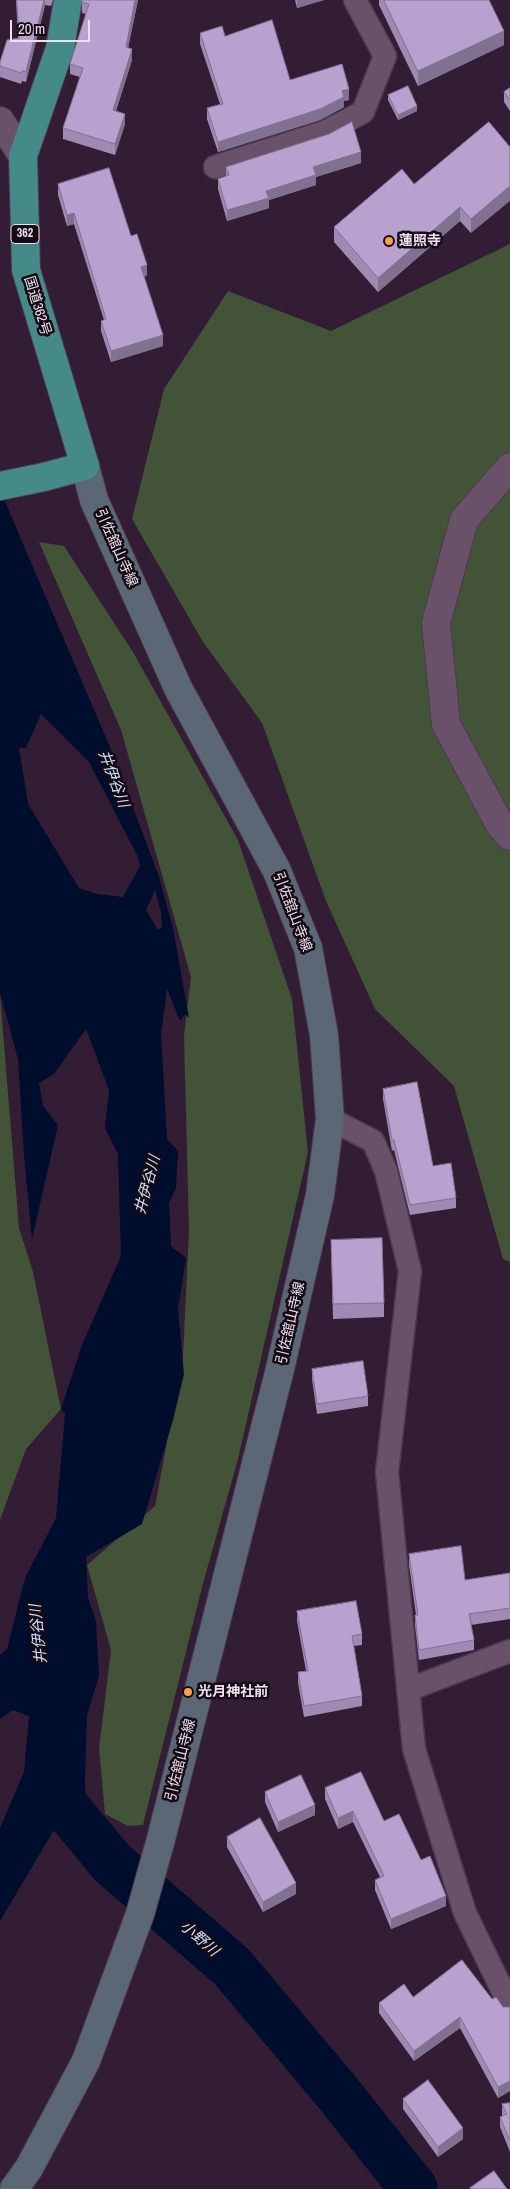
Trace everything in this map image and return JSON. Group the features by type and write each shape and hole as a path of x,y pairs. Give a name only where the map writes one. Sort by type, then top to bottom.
{"highway":[{"name":"国道362号","path":"68,0 60,48 23,156 26,270 85,466"},
{"path":"0,486 85,466"}],"main road":[{"name":"引佐舘山寺線","path":"14,2189 29,2168 86,2061 140,1914 161,1839 280,1369 320,1195 330,1119 324,1035 308,948 277,871 178,688 94,500 85,466"}],"street":[{"path":"215,167 325,132 363,112 385,56 355,0"},
{"path":"0,121 23,156"},
{"path":"510,467 464,520 436,623 446,724 500,825 510,836"},
{"path":"330,1119 373,1141 386,1171 410,1270 387,1472 410,1689 414,1749 465,1912 510,2006"},
{"path":"410,1689 510,1651"}],"green space":[{"path":"510,244 510,1262 503,1259 454,1086 375,1009 326,901 262,723 203,642 132,519 164,389 228,291 331,331"},
{"path":"39,542 64,546 133,652 238,840 292,999 308,1152 238,1459 202,1587 143,1825 128,1826 105,1814 99,1749 111,1650 87,1565 155,1506 183,1357 189,1230 184,1036 191,977 121,730"},
{"path":"0,995 19,1228 33,1272 61,1409 26,1449 0,1520"}],"water":[{"name":"井伊谷川","path":"0,490 110,747 158,874 173,928 189,1018 185,1014 180,1021 167,989 161,1034 167,1139 178,1151 176,1188 169,1203 171,1246 186,1258 178,1309 184,1374 173,1420 142,1524 86,1557 88,1598 96,1621 99,1676 87,1715 84,1810 61,1818 0,1921 0,1828 24,1772 29,1716 13,1710 0,1719 0,1655 7,1649 25,1578 56,1518 65,1414 61,1409 82,1345 121,1256 118,1154 105,1128 109,1090 86,1029 54,1074 39,1083 43,1106 58,1125 32,1239 18,1059 0,993","holes":["41,714 89,762 138,857 140,866 123,897 97,894 79,888 28,804 19,748 26,748","155,890 161,912 162,927 158,930 146,910"]}],"building":[{"path":"17,0 44,0 26,71 21,73 0,66 7,40 19,38"},
{"path":"82,0 135,0 126,47 132,49 113,110 125,114 115,144 63,128 83,68 70,64 89,4 82,2"},
{"path":"384,0 489,0 504,31 418,71"},
{"path":"272,20 290,80 342,64 349,89 342,91 344,97 320,109 218,142 207,108 223,104 200,33 222,26 225,36"},
{"path":"408,86 417,106 398,115 388,95"},
{"path":"510,88 510,100 504,92"},
{"path":"352,122 361,152 313,167 316,175 266,191 269,198 227,210 218,179 229,175 226,167 329,134"},
{"path":"489,122 510,147 510,186 471,219 460,207 378,278 334,227 402,169 414,184"},
{"path":"109,168 131,236 137,234 147,265 141,267 163,335 111,351 101,321 106,319 74,213 67,215 58,184"},
{"path":"417,1082 433,1166 451,1163 456,1198 410,1205 394,1140 392,1140 383,1089"},
{"path":"382,1238 384,1303 333,1304 331,1240"},
{"path":"363,1361 368,1396 317,1404 312,1369"},
{"path":"461,1546 465,1580 510,1573 510,1608 469,1614 474,1640 419,1650 415,1615 418,1615 409,1554"},
{"path":"356,1601 362,1634 352,1636 362,1696 304,1706 298,1672 308,1671 297,1611"},
{"path":"361,1772 384,1821 399,1814 421,1860 430,1856 446,1896 391,1919 375,1880 384,1876 353,1811 338,1818 325,1788"},
{"path":"301,1775 315,1805 278,1822 265,1792"},
{"path":"260,1818 296,1883 263,1902 227,1837"},
{"path":"462,1960 492,1999 496,1997 503,2007 510,2007 510,2081 498,2087 460,2017 414,2051 379,2003 404,1984 413,1997"},
{"path":"428,2080 463,2128 438,2147 403,2099"},
{"path":"510,2103 510,2141 500,2117 507,2114 502,2104"},
{"path":"494,2171 507,2189 470,2188"}],"waterway":[{"name":"小野川","path":"56,1753 63,1804 112,1863 232,1967 337,2092 414,2189"}],"place":[{"name":"蓮照寺","path":"389,241"},
{"name":"光月神社前","path":"188,1692"}]}
